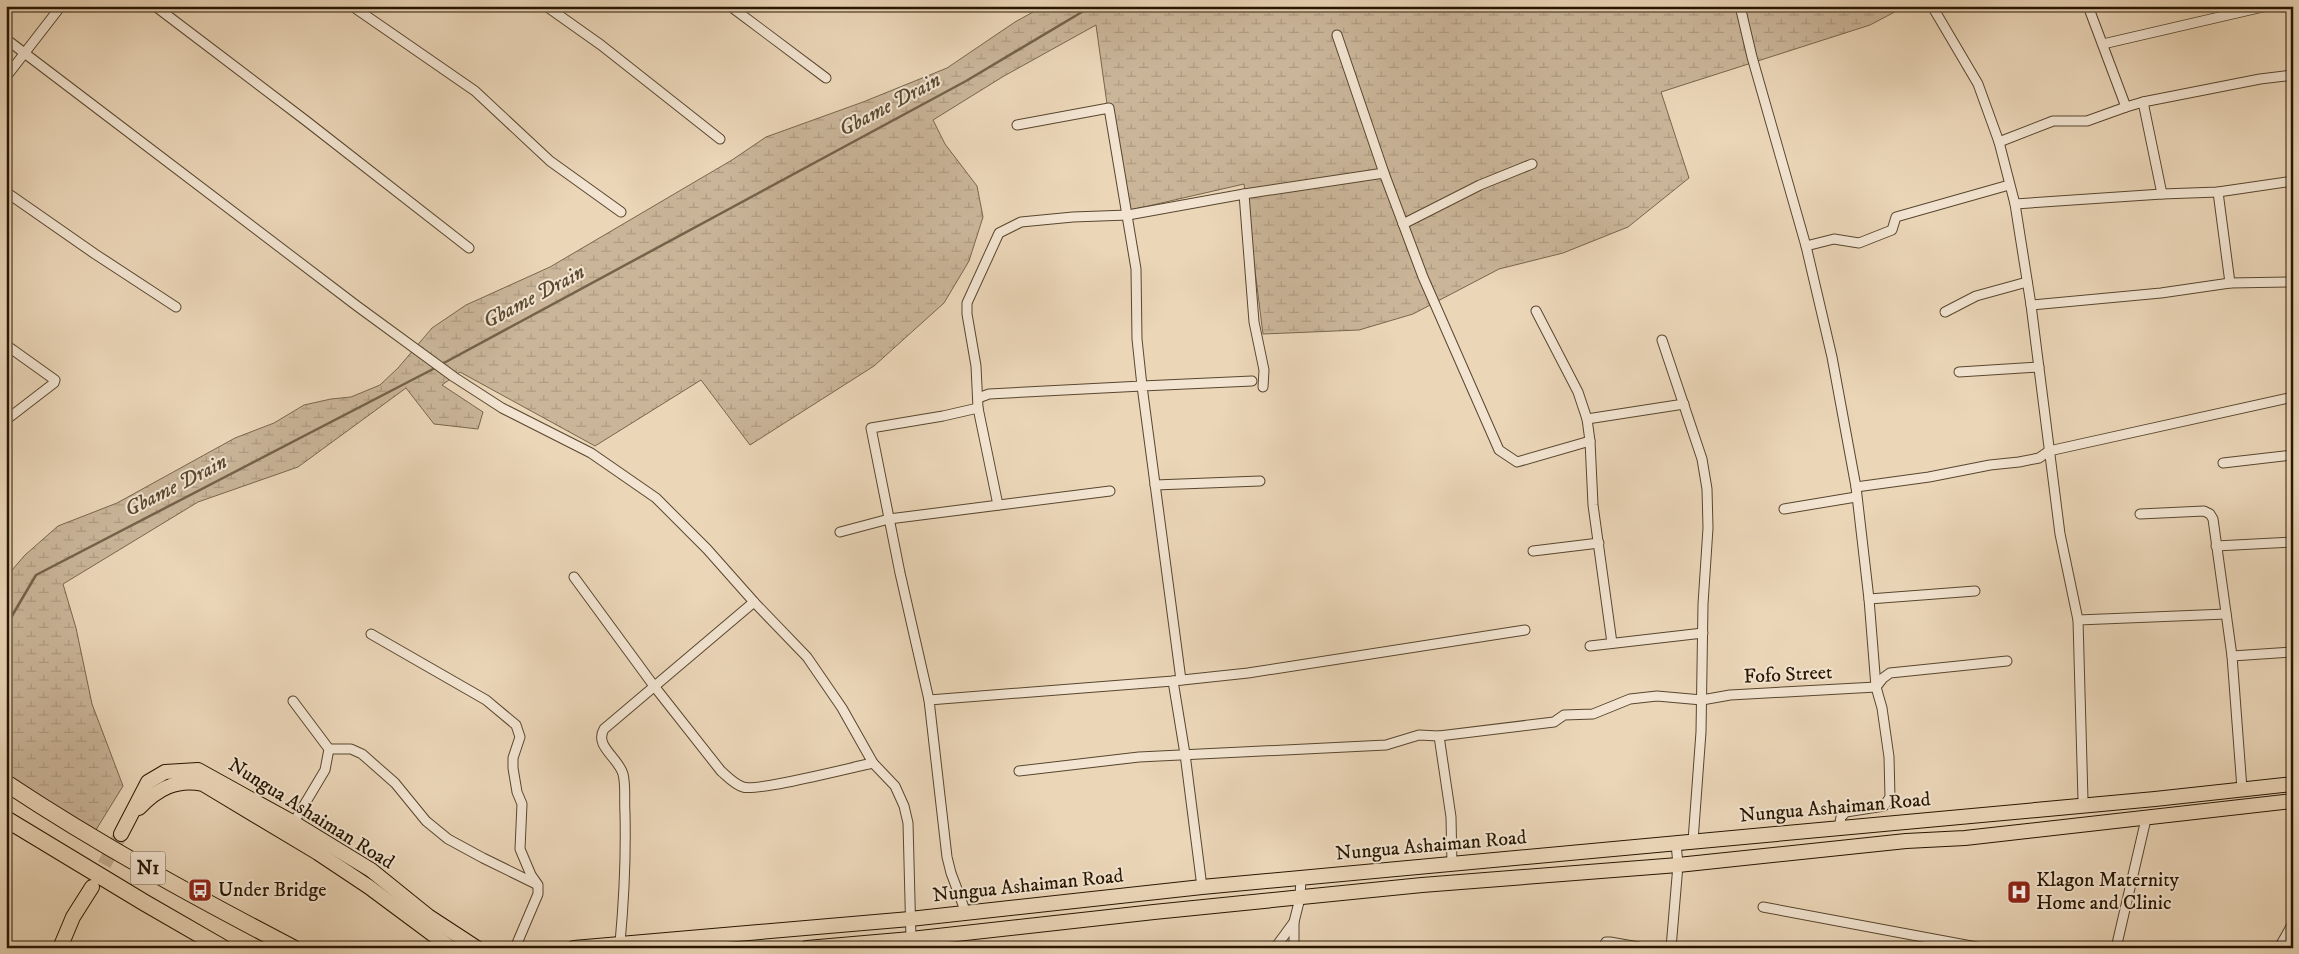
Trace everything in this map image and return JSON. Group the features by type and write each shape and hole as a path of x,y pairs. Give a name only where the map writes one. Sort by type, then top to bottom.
{"highway":[{"name":"N1","path":"6,783 100,840 238,919 293,948"},
{"name":"N1","path":"6,819 223,948"}],"main road":[{"name":"Nungua Ashaiman Road","path":"121,834 148,782 165,772 198,770 290,828 451,948"},
{"name":"Nungua Ashaiman Road","path":"574,948 910,920 1301,878 2293,784"},
{"name":"Nungua Ashaiman Road","path":"807,948 911,939 1422,885 1678,865 1906,841 1965,838 2293,802"},
{"name":"Nungua Ashaiman Road","path":"290,828 371,870 428,916 477,948"},
{"path":"60,948 73,917 92,886"}],"street":[{"path":"6,77 62,6"},
{"path":"155,6 469,248"},
{"path":"352,6 476,91 550,161 621,212"},
{"path":"546,6 601,45 720,139"},
{"path":"730,6 826,78"},
{"path":"1740,6 1752,57 1806,246 1832,357 1856,487 1869,599 1876,687 1885,727 1890,797 1884,806 1846,812 1841,817 1839,828"},
{"path":"1932,6 1978,84 1999,142 2014,204 2031,305 2060,534 2078,620 2083,800 2081,805"},
{"path":"2088,6 2126,107"},
{"path":"2103,44 2267,6"},
{"path":"1337,34 1384,173 1423,277 1499,450 1517,462 1590,441"},
{"path":"6,39 357,306 394,331 454,377 502,408 591,453 656,498 707,549 754,602 808,657 842,708 873,763 895,786 904,806 908,823 911,939"},
{"path":"1999,142 2053,122 2088,121 2143,102 2260,80 2293,76"},
{"path":"2143,102 2162,194"},
{"path":"1017,125 1109,108 1136,269 1137,339 1142,386 1202,888"},
{"path":"1403,224 1480,185 1532,164"},
{"path":"998,505 978,403 976,366 967,314 967,303 999,233 1021,222 1073,217 1128,215 1244,194 1384,173"},
{"path":"2014,204 2218,192 2293,181"},
{"path":"1806,246 1834,239 1859,243 1892,230 1896,218 2010,185"},
{"path":"6,192 176,307"},
{"path":"2218,192 2230,283"},
{"path":"1244,194 1254,322 1264,370 1263,387"},
{"path":"1945,312 1976,296 2027,282"},
{"path":"2031,305 2161,293 2230,283 2293,282"},
{"path":"1536,311 1578,392 1586,419 1590,441 1593,505 1612,643"},
{"path":"1662,340 1702,458 1708,489 1702,700 1693,841"},
{"path":"6,345 55,380 54,383 6,420"},
{"path":"1959,372 2039,367"},
{"path":"966,913 947,857 929,700 871,428 943,416 978,403 989,394 1252,381"},
{"path":"1856,487 1929,477 1990,464 2019,462 2039,458 2050,451 2293,397"},
{"path":"1586,419 1684,404"},
{"path":"2224,463 2293,455"},
{"path":"1155,484 1260,481"},
{"path":"840,532 889,519 1110,491"},
{"path":"1784,508 1856,497"},
{"path":"2140,514 2204,511 2210,514 2232,656 2242,789"},
{"path":"2216,546 2293,542"},
{"path":"1532,550 1599,543"},
{"path":"574,577 654,686 722,771 733,782 745,788 873,763"},
{"path":"1869,599 1975,591"},
{"path":"620,943 626,854 623,776 619,763 601,742 600,735 604,729 754,602"},
{"path":"2078,620 2226,614"},
{"path":"929,700 1177,681 1248,673 1525,630"},
{"path":"1590,646 1703,633"},
{"path":"371,634 486,700 516,724 520,736 513,768 517,792 522,804 520,849 531,875 538,885 538,894 515,948"},
{"path":"2232,656 2293,652"},
{"path":"1876,687 1890,673 2007,661"},
{"name":"Fofo Street","path":"1019,771 1140,757 1371,747 1392,744 1411,736 1439,736 1554,722 1564,714 1593,714 1630,699 1657,696 1702,700 1730,695 1876,687"},
{"path":"290,828 325,770 329,749 293,701"},
{"path":"1439,736 1451,817 1452,864"},
{"path":"329,749 351,749 362,754 395,783 426,821 448,838 483,858 538,885"},
{"path":"2116,948 2146,819"},
{"path":"1671,948 1678,865 1676,843"},
{"path":"1294,948 1294,922 1300,898 1301,878"},
{"path":"1763,907 1982,948"},
{"path":"1275,948 1294,922"},
{"path":"2279,948 2293,923"},
{"path":"1603,948 1606,942 1610,942 1644,948"}],"green space":[{"path":"1044,6 1906,6 1870,25 1661,92 1689,178 1628,227 1563,253 1499,269 1413,314 1359,330 1263,334 1244,184 1122,212 1096,25 1004,76 933,120 945,144 977,186 983,217 969,261 944,303 874,366 750,445 701,380 595,446 460,372 442,385 483,412 478,429 434,424 406,388 298,467 198,502 63,584 76,628 92,704 123,786 94,833 6,777 6,577 25,555 58,526 117,503 235,438 274,423 304,405 351,397 380,385 398,368 432,328 466,305 550,267 732,160 766,137 863,102 947,68 1015,22"}],"waterway":[{"name":"Gbame Drain","path":"442,364 966,81 1092,6"},
{"name":"Gbame Drain","path":"6,626 36,575 437,367"}],"tunnel":[{"path":"94,883 121,834"}],"place":[{"name":"Under Bridge","path":"200,890"},
{"name":"Klagon Maternity Home and Clinic","path":"2019,892"}]}
